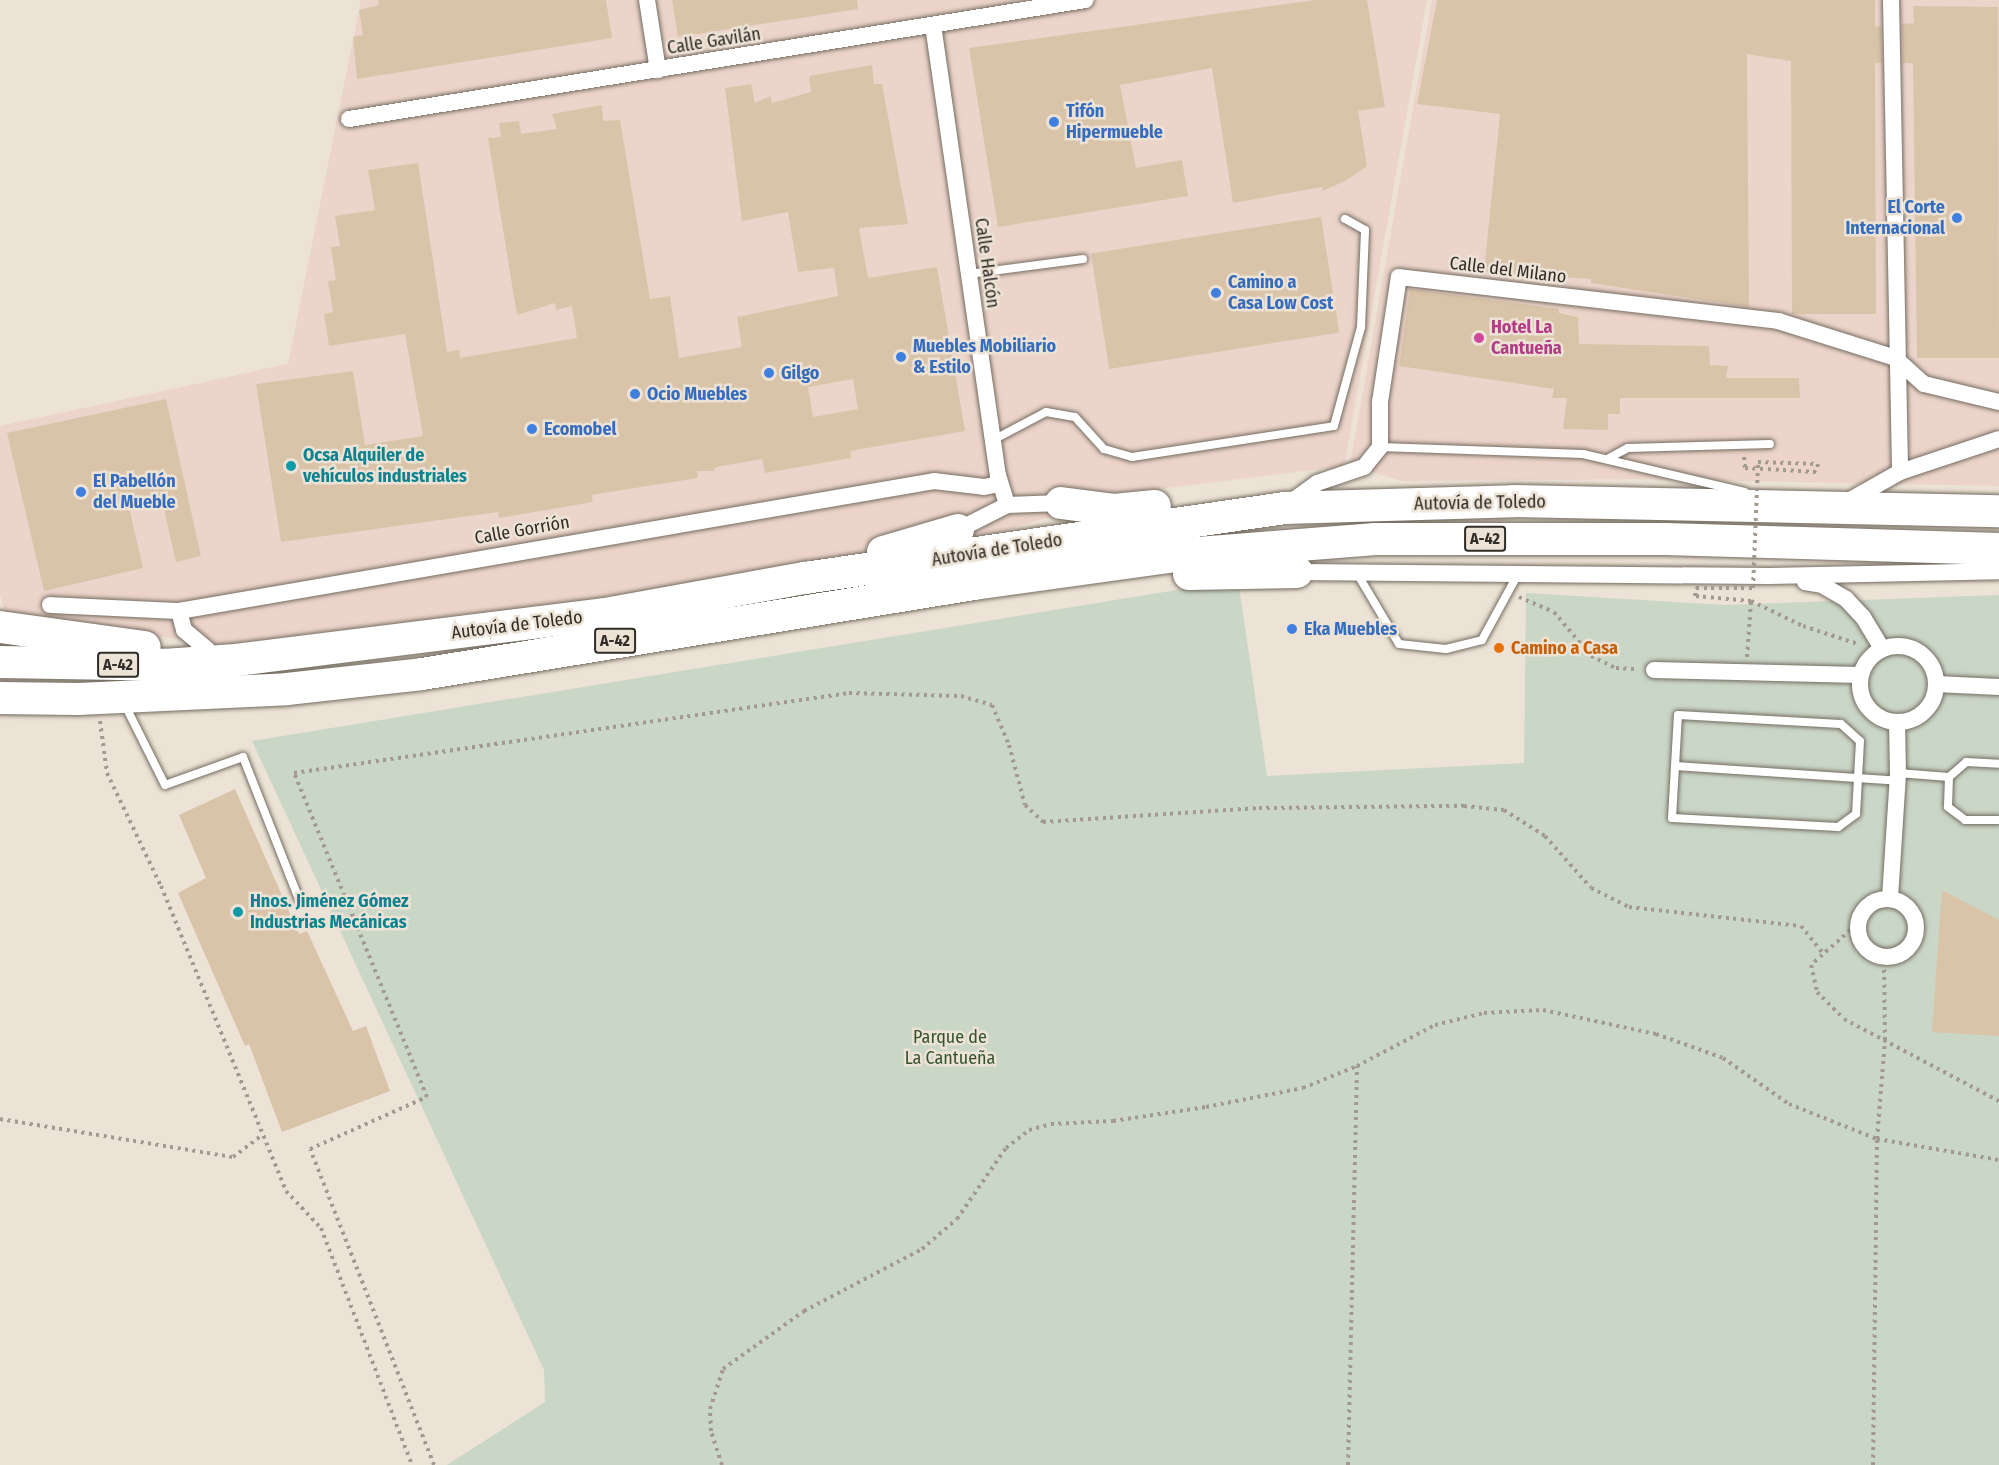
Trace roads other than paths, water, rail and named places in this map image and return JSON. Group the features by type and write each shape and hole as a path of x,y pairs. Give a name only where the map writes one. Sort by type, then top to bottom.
{"highway":[{"path":"1061,504 1114,510 1220,499 1271,509"},
{"name":"Autovía de Toledo","path":"0,662 164,665 222,655 606,614 805,578 1271,509 1514,501 1792,504 1999,511"},
{"path":"805,578 958,530"},
{"name":"Autovía de Toledo","path":"0,698 288,689 422,674 974,584 1198,554 1375,539 1665,539 1999,549"},
{"path":"974,584 1036,591 1201,573 1297,572"},
{"path":"0,627 123,646 222,655"},
{"path":"0,721 128,709 288,689"}],"street":[{"path":"647,0 658,70"},
{"name":"Calle Gavilán","path":"349,119 1085,0"},
{"path":"1891,0 1895,358 1900,472"},
{"name":"Calle Halcón","path":"933,25 993,440 1006,505"},
{"name":"Calle del Milano","path":"1380,447 1380,402 1399,277 1778,321 1895,358 1924,384 1999,402"},
{"path":"1840,505 1900,472 1999,439"},
{"path":"1271,509 1317,483 1364,467 1380,447"},
{"name":"Calle Gorrión","path":"50,605 179,611 934,481 984,487 1000,484"},
{"path":"958,530 1006,505 1061,504"},
{"path":"1297,572 1358,575 1519,572 1769,576 1999,571"},
{"path":"1769,576 1822,585 1846,599 1863,617 1877,651"},
{"path":"179,611 184,630 222,655"},
{"path":"1900,646 1919,652 1932,666 1936,684 1931,704 1916,718 1897,723 1878,716 1863,702 1860,675 1877,651 1900,646"},
{"path":"1654,670 1860,675"},
{"path":"1936,684 1999,687"},
{"path":"1890,898 1898,777 1897,723"},
{"path":"1890,898 1911,909 1918,931 1906,952 1884,959 1863,948 1857,926 1867,905 1890,898"}],"lane":[{"path":"993,440 1046,412 1075,417 1104,449 1132,457 1334,426 1361,327 1365,230 1345,219"},
{"path":"969,274 1083,260"},
{"path":"1609,458 1628,448 1770,444"},
{"path":"1380,447 1609,458 1792,504"},
{"path":"1358,575 1399,644 1446,649 1482,640 1519,572"},
{"path":"128,709 165,785 243,757 299,899"},
{"path":"1678,715 1841,724 1860,741 1856,814 1838,827 1672,818 1675,766 1678,715"},
{"path":"1675,766 1858,779 1949,777 1966,762 1999,764"},
{"path":"1949,777 1948,807 1965,819 1999,820"}],"place":[{"name":"Tifón Hipermueble","path":"1054,122"},
{"name":"El Corte Internacional","path":"1957,218"},
{"name":"Camino a Casa Low Cost","path":"1216,293"},
{"name":"Hotel La Cantueña","path":"1479,338"},
{"name":"Muebles Mobiliario & Estilo","path":"901,357"},
{"name":"Gilgo","path":"769,373"},
{"name":"Ocio Muebles","path":"635,394"},
{"name":"Ecomobel","path":"532,429"},
{"name":"Ocsa Alquiler de vehículos industriales","path":"291,466"},
{"name":"El Pabellón del Mueble","path":"81,492"},
{"name":"Eka Muebles","path":"1292,629"},
{"name":"Camino a Casa","path":"1499,648"},
{"name":"Hnos. Jiménez Gómez Industrias Mecánicas","path":"238,912"}],"park label":[{"name":"Parque de La Cantueña","path":"950,1048"}]}
